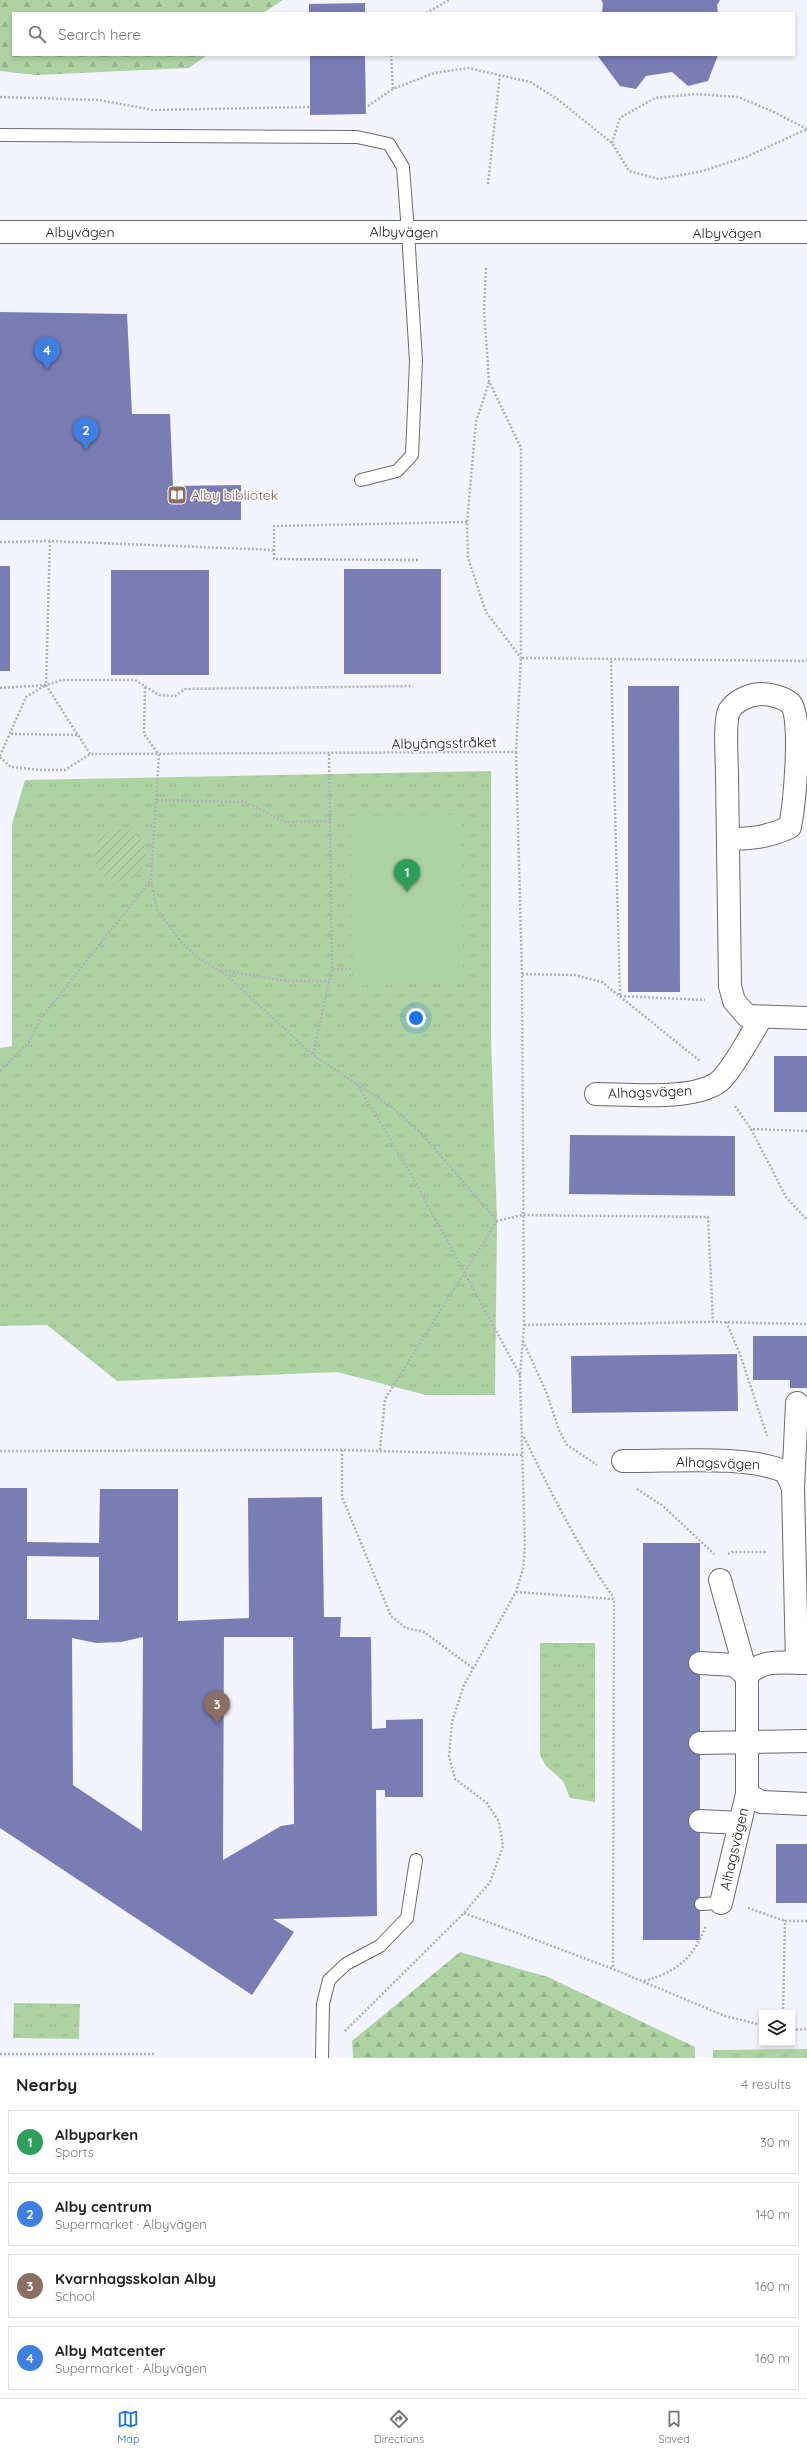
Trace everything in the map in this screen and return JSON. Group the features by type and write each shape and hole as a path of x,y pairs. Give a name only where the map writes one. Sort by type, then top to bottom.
{"street":[{"name":"Albyvägen","path":"0,232 807,232"},
{"path":"728,839 752,839 773,835 790,827 794,804 796,718 790,704 776,696 759,694 741,699 729,712 727,736 728,839 730,986 734,1001 747,1016 807,1018"},
{"name":"Alhagsvägen","path":"596,1094 681,1094 713,1086 723,1078 771,1017"},
{"path":"793,1488 797,1402"},
{"name":"Alhagsvägen","path":"623,1461 749,1462 778,1468 786,1472 793,1488 795,1552 802,1663 765,1663 754,1667 746,1676 748,1742 746,1794 740,1823 714,1902"},
{"path":"720,1580 746,1676"},
{"path":"700,1663 734,1665 746,1676"},
{"path":"700,1743 807,1741"},
{"name":"Alhagsvägen","path":"746,1794 762,1802 807,1804"},
{"path":"700,1821 740,1823"}],"lane":[{"path":"0,136 357,137 389,144 403,167 408,232 416,361 412,455 397,471 361,480"},
{"path":"322,2058 323,2004 329,1980 346,1964 380,1946 407,1918 416,1860"}],"path":[{"path":"428,12 449,0"},
{"path":"391,56 393,89"},
{"path":"368,106 393,89 434,73 468,68 500,74 530,82 556,98 612,143 629,171 659,179 699,172 746,157 807,129"},
{"path":"488,184 500,74"},
{"path":"612,143 620,118 655,98 696,94 738,98 774,112 807,129"},
{"path":"0,97 99,100 153,110 309,107"},
{"path":"486,268 484,310 490,381 476,422 467,522 468,558 486,612 521,658 611,661 807,661"},
{"name":"Albyängsstråket","path":"90,754 160,755 516,752 521,658 521,448 490,381"},
{"path":"418,560 274,559 274,526 467,522"},
{"path":"0,542 50,541 274,550"},
{"path":"50,541 46,685 90,754 66,770 40,770 11,767 0,756 26,697 46,685 62,680 135,680 159,695 176,696 185,689 412,686"},
{"path":"611,661 620,996"},
{"path":"0,688 46,685"},
{"path":"145,687 144,734 160,755 151,880 157,910 181,942 196,956 218,970 312,1055 393,1108 422,1134 497,1221"},
{"path":"11,734 78,735"},
{"path":"342,2033 464,1913 490,1882 503,1846 499,1822 487,1803 455,1779 448,1756 452,1722 464,1685 516,1592 523,1569 525,1547 524,1455 520,1376 524,1325 522,1216 522,974 516,752"},
{"path":"312,1055 332,969 328,754"},
{"path":"157,800 245,802 286,822 330,822"},
{"path":"0,1071 29,1042 41,1018 151,880"},
{"path":"332,969 352,968"},
{"path":"218,970 288,981 329,981"},
{"path":"522,974 575,975 602,982 705,1066"},
{"path":"620,996 734,1001"},
{"path":"358,1086 413,1178 520,1376"},
{"path":"735,1106 751,1129 786,1196 807,1220"},
{"path":"751,1129 807,1131"},
{"path":"380,1450 385,1399 497,1221 522,1216 708,1216 713,1322"},
{"path":"524,1325 713,1322 807,1324"},
{"path":"726,1322 740,1354 778,1468"},
{"path":"523,1340 547,1394 558,1430 567,1444 589,1461"},
{"path":"523,1436 555,1500 599,1577 614,1599 613,1969"},
{"path":"342,1450 342,1497 391,1616 406,1628 424,1632 474,1668"},
{"path":"0,1451 380,1450 524,1455"},
{"path":"644,1493 663,1506 687,1526 715,1556"},
{"path":"723,1558 732,1552 795,1552"},
{"path":"516,1592 614,1599"},
{"path":"643,1981 666,1975 682,1963 698,1947 714,1902 785,1920 807,1921"},
{"path":"464,1913 613,1969 725,2016 759,2024"},
{"path":"783,2010 785,1920"},
{"path":"795,2030 807,2029"},
{"path":"0,2054 154,2054"}],"green space":[{"path":"0,0 283,0 265,12 12,12 12,56 206,56 189,68 36,75 0,71"},
{"path":"491,771 491,1038 497,1221 495,1395 426,1395 337,1372 117,1381 47,1325 0,1326 0,1048 12,1046 12,824 25,780"},
{"path":"461,815 462,984 353,985 351,816"},
{"path":"120,829 130,831 138,837 144,845 146,855 144,865 138,873 130,879 120,881 110,879 102,873 96,865 94,855 96,845 102,837 110,831"},
{"path":"540,1643 595,1643 595,1802 570,1798 563,1781 546,1766 540,1755"},
{"path":"460,1952 548,1977 695,2047 695,2058 353,2058 352,2041"},
{"path":"14,2003 80,2004 79,2039 13,2038"},
{"path":"807,2049 807,2058 713,2058 713,2050"}],"building":[{"path":"601,0 720,0 717,5 718,12 602,12 603,3"},
{"path":"365,3 365,12 309,12 309,4"},
{"path":"310,56 365,56 366,114 310,115"},
{"path":"598,56 718,56 708,81 688,86 672,72 646,76 636,89 620,86"},
{"path":"0,312 127,314 132,414 170,414 173,486 241,485 241,520 0,520"},
{"path":"0,566 10,566 10,671 0,671"},
{"path":"344,569 441,569 441,674 344,674"},
{"path":"111,570 209,570 209,675 111,675"},
{"path":"628,686 679,686 680,992 628,992"},
{"path":"774,1056 807,1056 807,1112 774,1112"},
{"path":"570,1135 735,1136 735,1196 569,1194"},
{"path":"753,1336 807,1336 807,1388 790,1388 790,1380 753,1380"},
{"path":"737,1354 738,1411 572,1413 571,1356"},
{"path":"0,1488 27,1488 27,1542 99,1543 100,1489 178,1489 178,1621 249,1618 248,1498 322,1497 324,1617 341,1617 340,1637 371,1637 372,1729 386,1728 386,1720 423,1719 423,1797 385,1797 385,1790 376,1790 377,1916 273,1919 294,1932 252,1995 0,1828","holes":["27,1556 99,1557 99,1620 27,1619","143,1637 142,1831 73,1785 72,1638 96,1643 121,1642","224,1637 293,1637 294,1824 281,1826 223,1860"]},
{"path":"643,1543 700,1543 700,1940 643,1940"},
{"path":"776,1844 807,1844 807,1903 776,1903"}],"place":[{"name":"Alby Matcenter","path":"47,370"},
{"name":"Alby centrum","path":"86,450"},
{"name":"Alby bibliotek","path":"177,495"},
{"name":"Albyparken","path":"407,892"},
{"name":"Kvarnhagsskolan Alby","path":"217,1724"}]}
